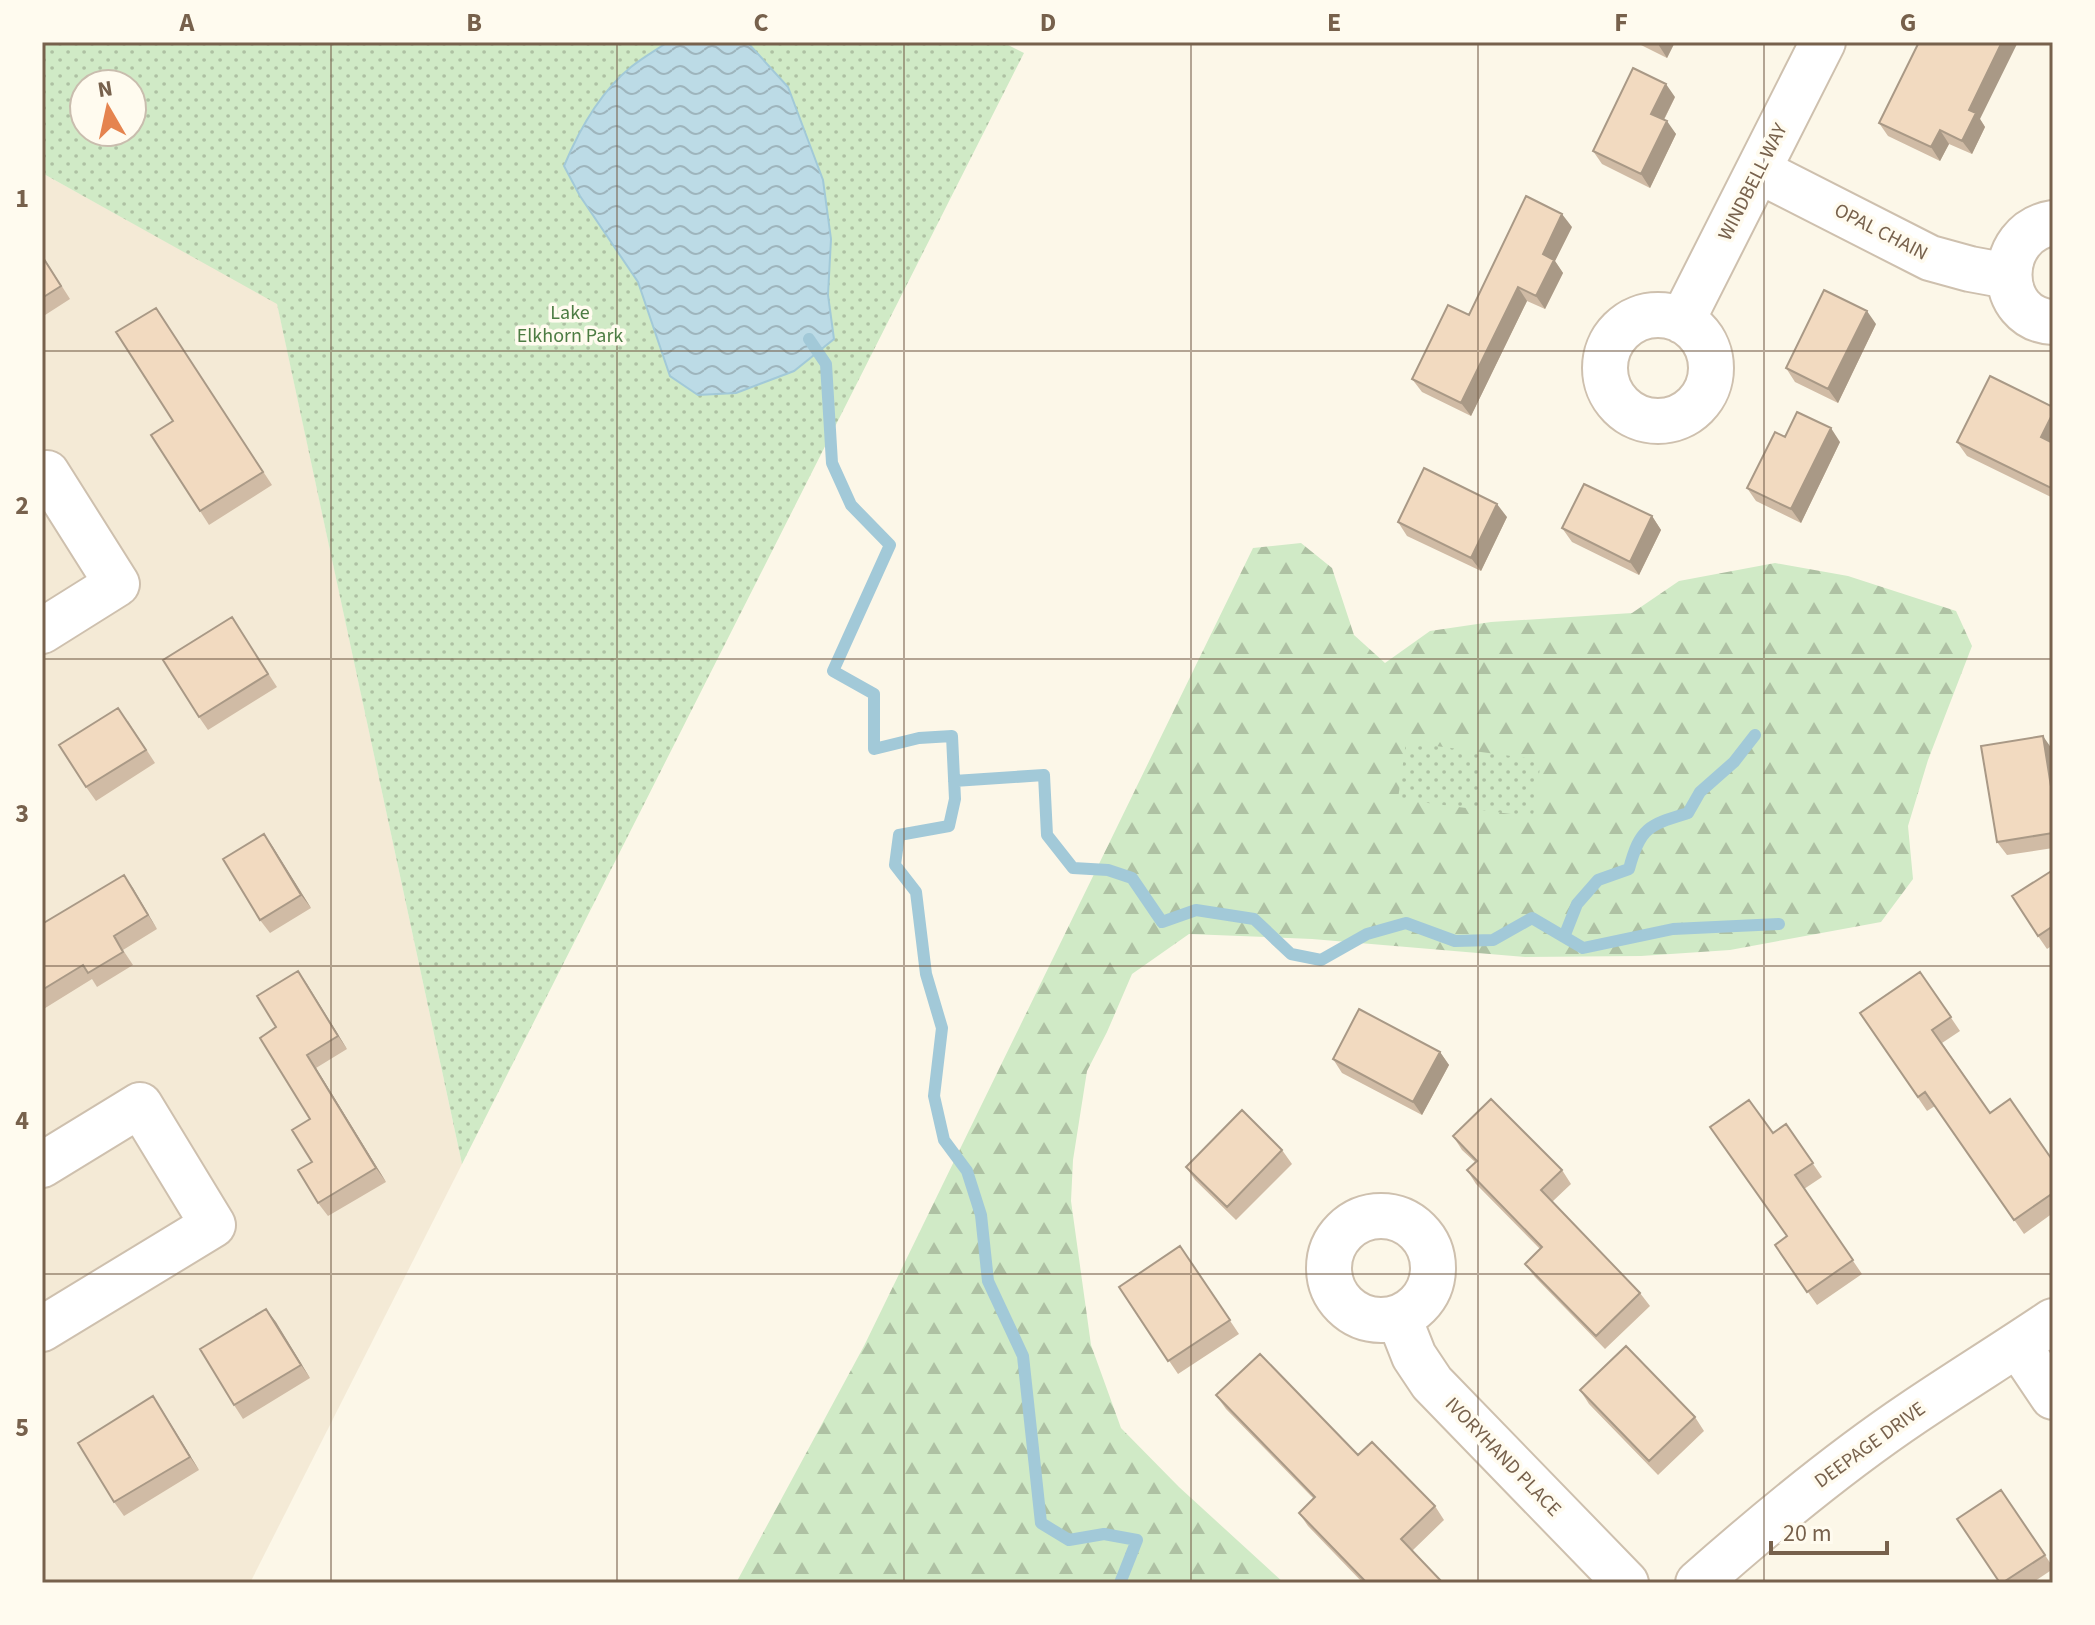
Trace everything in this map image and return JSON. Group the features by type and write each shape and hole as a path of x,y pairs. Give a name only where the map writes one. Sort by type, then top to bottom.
{"street":[{"name":"WINDBELL WAY","path":"1682,321 1823,42"},
{"name":"OPAL CHAIN","path":"1759,171 1930,258 2008,276"},
{"path":"2053,223 2023,236 2012,254 2008,276 2015,299 2027,313 2053,322"},
{"path":"42,476 47,473 117,584 42,631"},
{"path":"42,1165 140,1105 213,1225 42,1329"},
{"name":"IVORYHAND PLACE","path":"1399,1318 1414,1356 1432,1383 1626,1583"},
{"path":"2036,1333 2053,1397"},
{"name":"DEEPAGE DRIVE","path":"1698,1583 1766,1522 1845,1461 1913,1412 2036,1333"}],"shaded area":[{"path":"42,173 277,303 462,1164 250,1583 42,1583"}],"green space":[{"name":"Lake Elkhorn Park","path":"42,42 1002,42 1024,53 462,1164 277,304 42,173"},
{"path":"1301,543 1332,568 1354,635 1385,663 1430,631 1491,622 1632,613 1679,581 1775,563 1848,576 1956,611 1972,646 1928,760 1908,826 1913,879 1881,922 1730,950 1641,956 1525,957 1312,939 1189,934 1132,974 1087,1071 1073,1160 1071,1201 1091,1345 1121,1428 1179,1487 1284,1583 736,1583 864,1346 1253,548"},
{"path":"1406,742 1541,760 1533,817 1398,799"}],"water":[{"path":"668,42 748,43 788,87 823,180 831,239 828,295 834,339 794,371 736,393 698,395 670,376 638,282 580,196 564,166 584,125 610,88 631,67"}],"building":[{"path":"1919,42 2002,42 1969,110 1976,113 1962,141 1940,130 1931,147 1879,123"},
{"path":"1633,68 1666,84 1651,114 1667,121 1641,174 1593,151"},
{"path":"1526,196 1562,214 1543,254 1554,260 1536,296 1518,287 1461,403 1412,379 1448,305 1469,315"},
{"path":"42,256 61,286 42,298"},
{"path":"1824,290 1867,311 1828,389 1786,368"},
{"path":"156,308 263,472 200,511 151,435 173,421 116,332"},
{"path":"1990,376 2053,407 2041,437 2053,443 2051,488 1957,442"},
{"path":"1797,412 1831,428 1791,509 1747,488 1775,432 1785,437"},
{"path":"1424,468 1497,504 1471,558 1398,522"},
{"path":"1584,484 1652,516 1630,562 1562,528"},
{"path":"232,617 268,674 199,717 163,660"},
{"path":"118,708 146,750 86,787 59,745"},
{"path":"2043,736 2053,799 2053,833 1997,842 1981,746"},
{"path":"264,834 301,895 260,920 223,859"},
{"path":"2053,870 2053,926 2038,936 2012,896"},
{"path":"124,875 148,915 114,936 123,952 88,973 83,965 42,990 42,924"},
{"path":"298,971 338,1036 307,1055 376,1168 318,1203 298,1170 312,1162 292,1130 310,1119 260,1038 276,1027 257,996"},
{"path":"1920,972 1951,1017 1932,1030 1990,1113 2010,1099 2053,1161 2053,1193 2014,1220 1925,1092 1918,1097 1860,1013"},
{"path":"1359,1009 1440,1052 1413,1102 1333,1059"},
{"path":"1491,1099 1562,1170 1541,1190 1640,1293 1596,1336 1525,1264 1542,1247 1467,1170 1477,1161 1453,1136"},
{"path":"1749,1100 1773,1133 1786,1124 1813,1163 1795,1175 1853,1260 1807,1292 1775,1245 1787,1236 1710,1127"},
{"path":"1242,1110 1282,1150 1227,1207 1186,1167"},
{"path":"1180,1246 1230,1320 1168,1361 1119,1287"},
{"path":"266,1309 301,1365 234,1405 200,1349"},
{"path":"1626,1346 1695,1417 1649,1461 1580,1390"},
{"path":"1260,1354 1358,1455 1372,1442 1435,1506 1401,1539 1443,1583 1367,1583 1299,1513 1315,1497 1216,1395"},
{"path":"153,1396 190,1457 114,1502 78,1443"},
{"path":"2001,1490 2045,1555 2000,1583 1957,1519"}],"waterway":[{"path":"809,339 826,364 832,463 851,505 890,545 833,671 874,694 874,749 919,738 952,736 955,799 949,826 899,835 895,865 916,892 926,974 942,1028 934,1096 944,1140 967,1171 981,1215 988,1281 1023,1356 1041,1523 1069,1540 1104,1534 1137,1540 1120,1583"},
{"path":"1564,937 1577,904 1598,880 1629,869 1642,836 1655,825 1688,813 1700,792 1734,762 1755,735"},
{"path":"954,781 1044,775 1047,835 1073,868 1108,870 1132,878 1162,922 1196,910 1254,919 1291,954 1321,960 1367,934 1406,923 1455,941 1493,940 1532,918 1583,948 1673,929 1779,924"}]}
